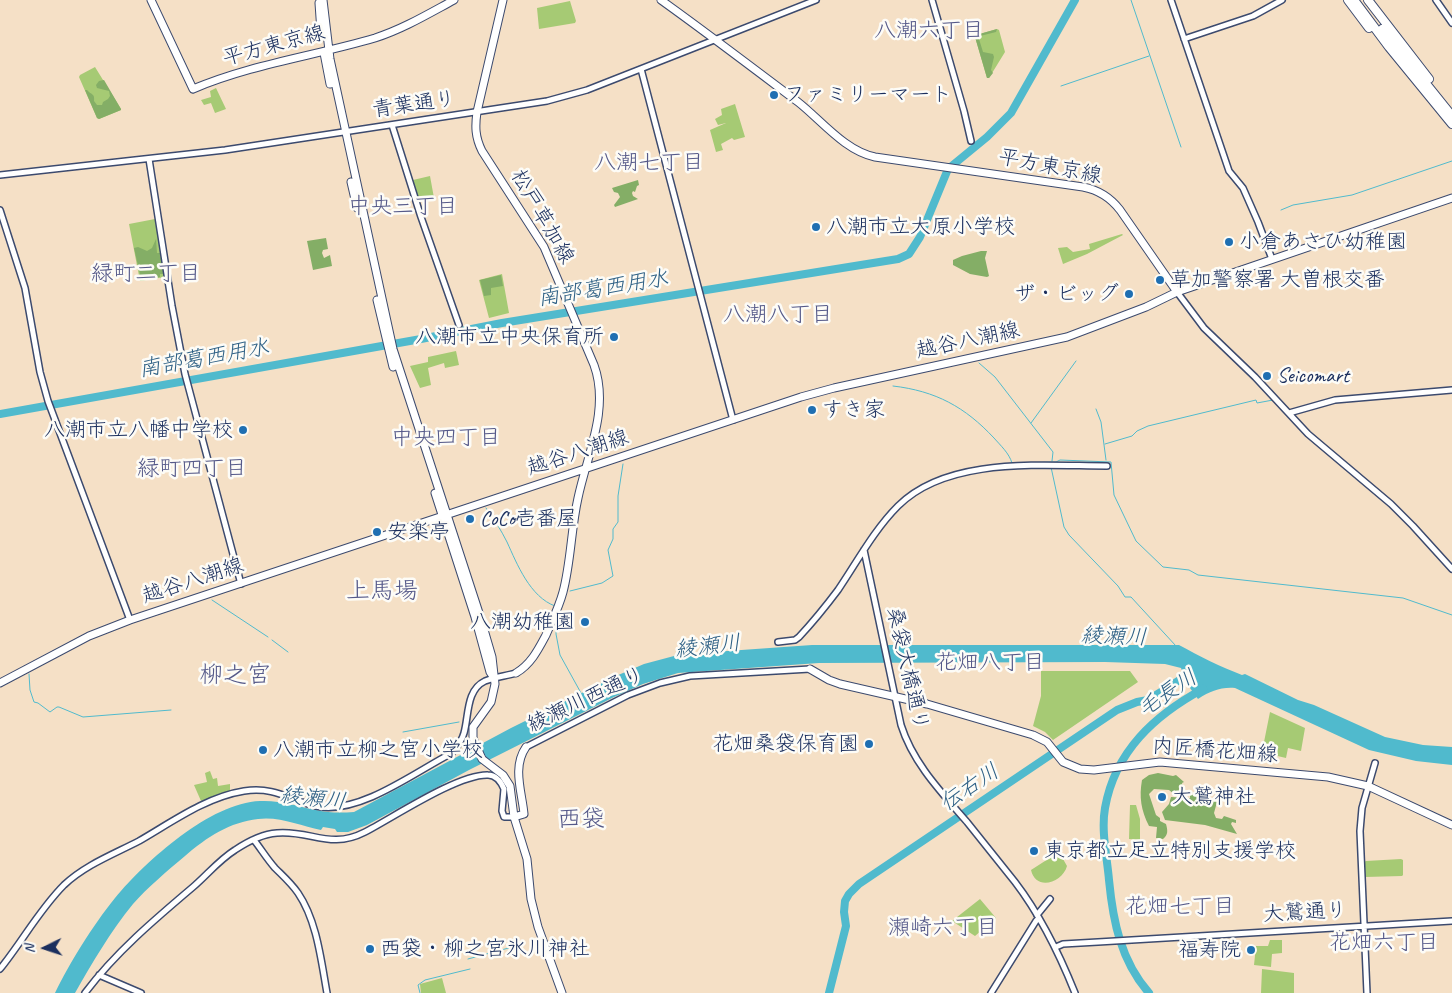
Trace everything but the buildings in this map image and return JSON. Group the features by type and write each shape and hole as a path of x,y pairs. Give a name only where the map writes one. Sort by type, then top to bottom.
{"highway":[{"path":"1349,0 1435,110 1451,121"},
{"path":"1354,0 1389,47 1451,121"},
{"path":"1360,0 1451,121"},
{"path":"1368,0 1428,77 1446,104"}],"main road":[{"name":"平方東京線","path":"151,0 194,89 247,69 374,38 404,27 454,0"},
{"path":"318,0 326,50 388,339 445,516 490,672 494,678 493,696 473,727 473,738 482,759 497,770 510,786 514,817 526,860 531,899 538,926 562,993"},
{"path":"323,0 326,50"},
{"name":"松戸草加線","path":"503,0 477,112 475,131 479,145 544,247 598,375 600,398 598,416 576,504 565,584 558,609 531,662 516,673"},
{"name":"平方東京線","path":"661,0 800,104 861,153 1089,188 1103,194 1112,200 1120,210 1177,292"},
{"path":"1349,0 1406,72 1451,121"},
{"path":"1364,0 1452,110"},
{"path":"1177,292 1452,198"},
{"name":"越谷八潮線","path":"0,683 89,636 130,620 817,392 1067,338 1146,307 1177,292"},
{"name":"内匠橋花畑線","path":"810,669 834,682 895,696 1033,734 1044,740 1066,764 1080,769 1108,769 1155,762 1318,776 1368,786 1452,825"},
{"path":"514,817 524,814 518,768 522,752 526,747"}],"street":[{"name":"青葉通り","path":"0,175 225,150 477,112 566,96 641,69 816,0"},
{"path":"932,0 971,141"},
{"path":"1171,0 1229,171 1243,188 1272,259"},
{"path":"1184,40 1253,16 1282,0"},
{"path":"1436,0 1452,23"},
{"path":"641,69 733,420"},
{"path":"392,125 421,217 459,325"},
{"path":"149,159 172,306 186,376 241,584"},
{"path":"0,210 25,288 40,372 50,409 130,620"},
{"path":"1177,292 1204,328 1255,377 1313,439 1397,510 1452,569"},
{"path":"1289,413 1335,400 1452,390"},
{"path":"778,642 795,640 799,637 827,604 864,550 898,506 935,482 961,474 996,468 1107,466"},
{"name":"桑袋大橋通り","path":"864,550 901,725 912,753 925,773 1015,882 1056,947 1075,993"},
{"name":"綾瀬川西通り","path":"526,747 628,695 660,683 690,676 810,669"},
{"path":"0,969 48,904 74,877 198,807 232,794 257,790 274,791 323,807 353,804 381,792 452,753 459,745 464,734 471,697 475,690 486,681 516,673"},
{"path":"1366,993 1360,831 1362,808 1375,763"},
{"path":"85,993 98,975 226,856 254,840 279,832 328,840 347,839 364,833 458,782 488,775 497,779 504,789 502,811 504,817 514,817"},
{"path":"254,840 268,859 292,885 310,916 327,993"},
{"path":"991,993 1050,898"},
{"name":"大鷲通り","path":"1056,947 1063,944 1240,932 1452,921"},
{"path":"98,975 141,993"}],"green space":[{"path":"570,1 575,23 539,29 537,8"},
{"path":"997,29 996,32 980,36 979,39 983,52 993,54 994,57 991,70 993,73 987,78 975,37 976,35"},
{"path":"999,30 1005,52 989,78 987,78 975,37 976,35"},
{"path":"95,67 121,109 99,119 79,77"},
{"path":"104,80 121,110 99,119 85,90 93,95 97,105 102,105 110,96 109,91 97,88 96,85 99,81"},
{"path":"216,88 226,109 215,113 211,103 204,105 201,100 211,97 210,91"},
{"path":"735,104 745,137 734,140 732,138 721,144 723,150 716,152 710,130 726,123 718,125 715,119 722,115 721,109"},
{"path":"430,176 434,198 418,202 413,180"},
{"path":"638,180 639,185 635,192 633,191 632,193 638,199 615,207 614,205 620,197 612,188"},
{"path":"155,219 165,277 140,281 129,224"},
{"path":"1122,234 1087,254 1063,264 1058,248 1067,247 1073,252 1090,249 1089,244"},
{"path":"326,238 328,249 323,250 322,253 324,258 330,255 332,266 313,270 307,241"},
{"path":"156,239 157,253 160,253 164,274 160,274 160,277 141,279 134,248 138,247 147,251 152,248"},
{"path":"981,251 987,251 985,258 989,276 987,277 970,274 953,265 953,260"},
{"path":"502,274 509,313 489,318 479,280"},
{"path":"501,275 503,286 491,288 491,295 484,296 480,280"},
{"path":"456,351 459,365 445,368 444,363 428,368 431,385 420,388 410,366 428,362 428,357"},
{"path":"1041,671 1130,671 1138,682 1053,740 1045,732 1033,726 1041,696"},
{"path":"1270,712 1305,728 1301,751 1288,748 1286,758 1269,754 1267,747 1263,747"},
{"path":"210,771 213,779 217,778 218,786 230,784 230,792 201,801 194,785 207,782 205,773"},
{"path":"1158,773 1176,775 1184,782 1182,783 1183,790 1179,795 1169,790 1154,789 1149,794 1156,815 1160,818 1160,821 1166,824 1167,833 1163,839 1156,838 1157,827 1149,826 1142,809 1141,798 1142,780 1149,775"},
{"path":"1201,794 1217,802 1214,813 1216,818 1222,819 1224,816 1236,820 1236,823 1232,822 1231,824 1237,834 1205,825 1165,820 1162,812 1169,804 1171,797 1190,798 1190,795"},
{"path":"1130,805 1136,805 1140,819 1140,840 1129,839"},
{"path":"1059,852 1067,866 1065,872 1049,882 1038,881 1031,870"},
{"path":"1403,860 1402,876 1365,877 1364,862 1366,861"},
{"path":"980,899 996,918 975,936 952,921"},
{"path":"1270,940 1282,940 1282,953 1272,954 1271,967 1254,965 1256,946 1268,946"},
{"path":"1262,969 1294,973 1294,993 1261,993"},
{"path":"442,978 446,993 421,993 420,984"}],"water":[{"path":"812,645 1179,645 1226,668 1242,675 1245,674 1298,700 1314,705 1385,737 1423,745 1452,747 1452,765 1416,761 1369,750 1235,688 1216,690 1198,699 1190,688 1191,685 1187,683 1181,668 1165,664 1105,662 819,663 678,673 643,684 614,697 469,770 367,825 348,832 337,832 335,829 323,827 321,830 266,818 238,823 228,827 202,843 178,862 133,904 102,947 75,993 55,993 90,932 128,883 181,836 221,812 241,804 275,801 326,812 354,812 511,728 644,664 674,656 699,653"}],"waterway":[{"name":"南部葛西用水","path":"0,414 502,323 898,259 909,254 920,237 948,169 987,137 1011,113 1075,0"},
{"path":"1131,0 1181,147"},
{"path":"1061,86 1149,56"},
{"path":"1281,210 1293,205 1352,195 1452,161"},
{"path":"1031,423 1076,361"},
{"path":"979,363 995,377 1053,452 1052,461"},
{"path":"893,386 936,396 961,409 994,438 1007,453 1012,463"},
{"path":"1105,444 1132,436 1137,431 1148,426 1256,400 1257,403 1273,400"},
{"path":"1096,409 1101,422 1106,460"},
{"path":"1019,463 1056,462 1060,460 1111,462 1114,495 1136,541 1163,567 1189,570 1198,575 1403,598 1452,615"},
{"path":"570,591 602,583 613,576 608,550 613,539 613,529 618,522 618,496 623,464"},
{"name":"綾瀬川","path":"1051,467 1064,527 1069,535 1118,586 1125,597 1131,597 1176,646"},
{"path":"486,508 495,520 531,588 546,602 555,606"},
{"path":"212,600 268,637"},
{"path":"557,619 556,634 560,655 581,693"},
{"path":"272,640 288,652"},
{"path":"29,674 30,690 34,702 50,712 59,707 83,717 171,710"},
{"name":"伝右川","path":"829,993 846,926 845,901 859,884 1117,710 1148,700 1181,679 1193,674"},
{"name":"毛長川","path":"1149,993 1139,981 1125,954 1116,926 1105,844 1105,808 1110,788 1118,769 1140,737 1169,711 1203,689"},
{"path":"403,732 459,722"},
{"path":"468,959 516,946"},
{"path":"420,993 418,985 425,980 470,969"}],"place":[{"name":"ファミリーマート","path":"774,95"},
{"name":"八潮市立大原小学校","path":"816,227"},
{"name":"小倉あさひ幼稚園","path":"1229,242"},
{"name":"草加警察署 大曽根交番","path":"1160,280"},
{"name":"ザ・ビッグ","path":"1129,294"},
{"name":"八潮市立中央保育所","path":"614,337"},
{"name":"Seicomart","path":"1267,376"},
{"name":"すき家","path":"812,410"},
{"name":"八潮市立八幡中学校","path":"243,430"},
{"name":"CoCo壱番屋","path":"470,519"},
{"name":"安楽亭","path":"377,532"},
{"name":"八潮幼稚園","path":"585,622"},
{"name":"花畑桑袋保育園","path":"869,744"},
{"name":"八潮市立柳之宮小学校","path":"263,750"},
{"name":"大鷲神社","path":"1162,797"},
{"name":"東京都立足立特別支援学校","path":"1034,851"},
{"name":"西袋・柳之宮氷川神社","path":"370,949"},
{"name":"福寿院","path":"1251,950"}],"district":[{"name":"八潮六丁目","path":"929,31"},
{"name":"八潮七丁目","path":"649,163"},
{"name":"中央三丁目","path":"403,207"},
{"name":"緑町二丁目","path":"146,274"},
{"name":"八潮八丁目","path":"778,315"},
{"name":"中央四丁目","path":"446,438"},
{"name":"緑町四丁目","path":"192,469"},
{"name":"上馬場","path":"382,592"},
{"name":"花畑八丁目","path":"990,663"},
{"name":"柳之宮","path":"235,676"},
{"name":"西袋","path":"581,820"},
{"name":"花畑七丁目","path":"1180,907"},
{"name":"瀬崎六丁目","path":"943,928"},
{"name":"花畑六丁目","path":"1384,943"}]}
